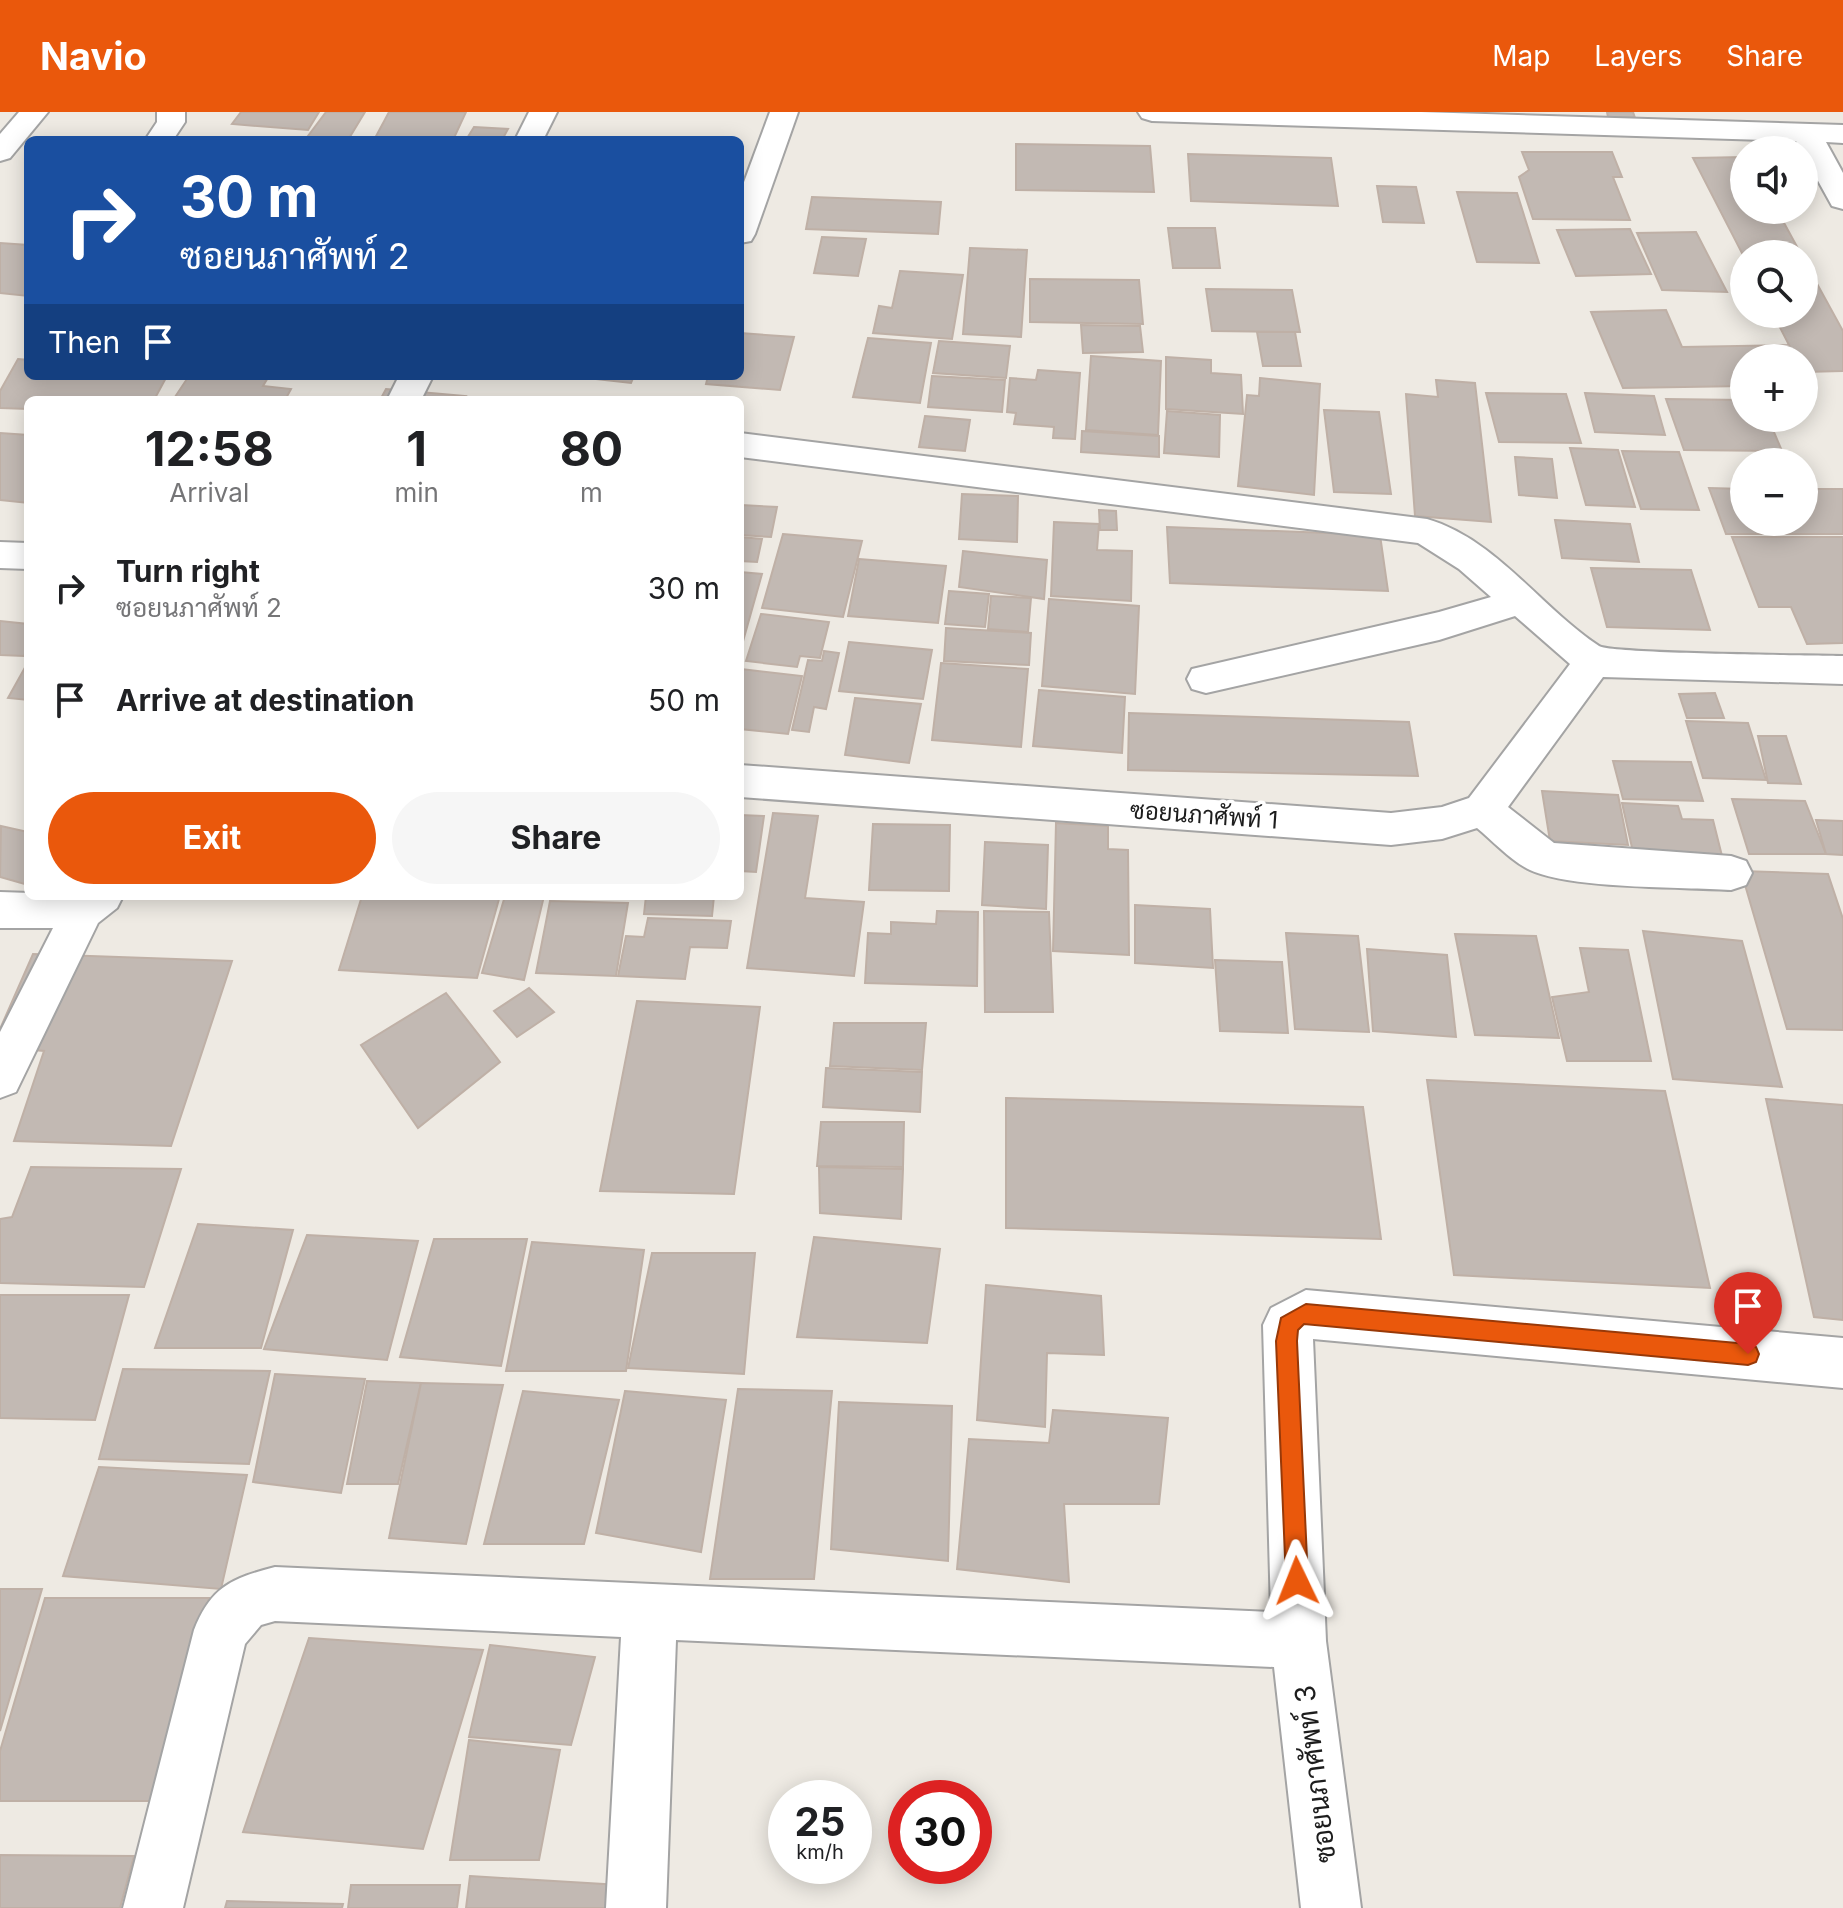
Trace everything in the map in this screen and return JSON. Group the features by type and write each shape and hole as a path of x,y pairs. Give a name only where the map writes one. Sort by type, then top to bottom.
{"street":[{"path":"0,152 34,112"},
{"path":"162,136 171,122 171,112"},
{"path":"531,136 543,112"},
{"path":"744,223 784,112"},
{"path":"1152,112 1843,134"},
{"path":"1806,133 1843,200"},
{"path":"744,446 1427,532 1453,545 1593,662 1843,670"},
{"path":"0,555 24,556"},
{"path":"1206,679 1439,626 1521,601"},
{"path":"1593,662 1483,810 1543,857 1570,863 1731,873"},
{"name":"ซอยนภาศัพท์ 1","path":"744,781 1391,829 1442,823 1483,810"},
{"path":"0,910 93,903"},
{"path":"0,1078 93,903"},
{"name":"ซอยนภาศัพท์ 3","path":"1331,1908 1299,1641 1286,1341 1288,1325 1306,1314 1843,1363"},
{"path":"153,1908 221,1630 245,1602 275,1594 1299,1641"},
{"path":"636,1908 650,1609"}],"building":[{"path":"241,112 319,112 308,130 232,124"},
{"path":"326,112 365,112 350,136 308,136"},
{"path":"389,112 466,112 455,136 376,136"},
{"path":"1607,112 1633,112 1635,118 1608,117"},
{"path":"474,127 508,129 504,136 468,136"},
{"path":"1016,144 1150,146 1154,192 1016,190"},
{"path":"1522,152 1612,152 1622,177 1613,177 1630,220 1533,219 1519,177 1529,170"},
{"path":"1188,154 1331,158 1338,206 1191,201"},
{"path":"1730,157 1730,224 1785,224 1793,240 1735,240 1693,158"},
{"path":"1377,186 1416,187 1424,223 1383,222"},
{"path":"1457,192 1517,193 1539,263 1477,262"},
{"path":"812,197 941,202 938,234 806,229"},
{"path":"1168,228 1215,228 1220,268 1173,268"},
{"path":"1630,229 1651,274 1576,276 1557,230"},
{"path":"1696,232 1727,292 1662,290 1637,233"},
{"path":"822,237 866,239 858,276 814,273"},
{"path":"0,243 24,245 24,296 0,293"},
{"path":"970,248 1027,250 1021,337 963,334"},
{"path":"900,271 963,275 952,339 873,333 879,306 892,308"},
{"path":"1030,279 1139,280 1143,324 1030,322"},
{"path":"1818,285 1843,331 1843,371 1818,372 1818,344 1788,344 1780,328 1818,328"},
{"path":"1206,289 1292,290 1300,332 1212,331"},
{"path":"1666,310 1682,347 1730,346 1730,386 1623,388 1591,312"},
{"path":"1081,325 1140,326 1143,352 1083,353"},
{"path":"1257,332 1295,332 1301,366 1263,366"},
{"path":"744,333 794,337 780,390 706,384 707,380 744,380"},
{"path":"868,338 931,343 920,403 853,397"},
{"path":"939,341 1010,346 1006,378 933,373"},
{"path":"1091,356 1161,361 1158,435 1086,430"},
{"path":"1166,357 1211,360 1211,373 1241,375 1243,414 1166,409"},
{"path":"18,359 24,360 24,380 165,380 156,396 24,396 24,409 0,408 0,391"},
{"path":"1038,370 1080,373 1075,439 1053,438 1054,427 1014,424 1016,413 1007,412 1010,378 1036,380"},
{"path":"932,376 1005,380 1002,412 928,407"},
{"path":"1260,378 1320,384 1314,495 1238,486 1247,395 1259,396"},
{"path":"186,380 267,380 263,386 291,389 287,396 176,396"},
{"path":"604,380 632,380 631,383"},
{"path":"1436,380 1475,383 1491,522 1415,516 1406,394 1438,397"},
{"path":"386,389 466,396 382,396"},
{"path":"1486,393 1566,394 1581,443 1499,442"},
{"path":"1585,393 1654,396 1665,435 1595,432"},
{"path":"1666,399 1730,400 1730,432 1774,432 1781,448 1730,448 1730,450 1684,450"},
{"path":"1324,410 1379,412 1391,494 1334,492"},
{"path":"1167,411 1220,415 1219,457 1164,453"},
{"path":"925,416 970,420 965,451 919,447"},
{"path":"1082,431 1159,436 1159,457 1081,452"},
{"path":"0,433 24,435 24,503 0,500"},
{"path":"1570,448 1618,450 1635,507 1586,505"},
{"path":"1622,451 1679,452 1699,510 1641,509"},
{"path":"1515,457 1552,459 1557,498 1519,495"},
{"path":"1709,488 1730,489 1730,534 1726,534"},
{"path":"1818,489 1843,489 1843,534 1818,534"},
{"path":"962,494 1018,496 1017,542 959,539"},
{"path":"744,505 777,507 771,537 744,535"},
{"path":"1099,510 1116,511 1117,530 1100,530"},
{"path":"1555,520 1630,524 1639,562 1562,558"},
{"path":"1054,522 1099,524 1097,550 1132,551 1131,601 1051,596"},
{"path":"1167,527 1380,535 1388,591 1170,583"},
{"path":"783,534 862,541 843,617 762,608"},
{"path":"744,537 762,539 757,562 744,561"},
{"path":"1732,537 1843,537 1843,643 1807,644 1791,607 1759,607"},
{"path":"963,551 1047,560 1044,599 959,587"},
{"path":"859,559 946,566 938,623 848,616"},
{"path":"1591,568 1691,570 1710,630 1607,627"},
{"path":"744,572 762,574 744,638"},
{"path":"949,591 989,594 985,627 945,624"},
{"path":"991,596 1031,598 1028,632 988,629"},
{"path":"1049,599 1139,606 1135,694 1042,686"},
{"path":"761,614 829,622 820,658 800,656 797,667 746,661"},
{"path":"0,621 24,624 24,656 0,655"},
{"path":"946,628 1031,633 1029,665 944,661"},
{"path":"849,642 932,650 923,699 839,691"},
{"path":"824,651 839,653 826,709 814,707 809,732 792,730 808,660 822,661"},
{"path":"941,663 1028,669 1021,747 932,740"},
{"path":"24,669 24,700 8,698"},
{"path":"744,669 802,676 788,734 744,729"},
{"path":"1039,690 1125,697 1122,753 1033,746"},
{"path":"1715,693 1724,718 1687,718 1679,694"},
{"path":"855,698 921,704 909,763 845,755"},
{"path":"1129,713 1409,722 1418,776 1128,770"},
{"path":"1686,721 1748,723 1766,780 1703,778"},
{"path":"1758,736 1786,736 1801,784 1768,783"},
{"path":"1613,761 1691,762 1703,801 1623,799"},
{"path":"1542,791 1618,795 1628,845 1550,841"},
{"path":"1732,799 1805,801 1826,854 1749,854"},
{"path":"1622,803 1678,806 1682,819 1713,820 1722,856 1633,852"},
{"path":"773,813 818,816 805,898 864,902 854,976 747,968"},
{"path":"744,815 764,816 756,872 744,871"},
{"path":"1816,820 1843,821 1843,855 1826,854"},
{"path":"1056,823 1108,826 1108,849 1128,850 1129,955 1053,951"},
{"path":"873,824 950,825 949,891 869,890"},
{"path":"1,826 24,831 24,884 0,877"},
{"path":"985,842 1048,845 1046,909 982,905"},
{"path":"1741,871 1828,874 1843,919 1843,1030 1787,1029"},
{"path":"361,900 499,900 477,978 339,970"},
{"path":"504,900 543,900 524,980 482,973"},
{"path":"646,900 714,900 712,916 644,914"},
{"path":"550,901 628,903 616,976 536,973"},
{"path":"1135,905 1210,909 1213,968 1135,963"},
{"path":"937,911 978,912 977,986 865,983 868,933 891,934 891,922 936,924"},
{"path":"984,911 1049,912 1053,1012 985,1012"},
{"path":"648,918 731,921 727,948 690,947 685,979 618,976 626,936 644,937"},
{"path":"1643,931 1742,941 1782,1087 1673,1079"},
{"path":"1286,933 1358,936 1369,1032 1295,1029"},
{"path":"1455,934 1536,936 1559,1038 1475,1035"},
{"path":"1580,948 1628,950 1651,1061 1567,1061 1552,997 1589,992"},
{"path":"1367,949 1447,955 1456,1037 1373,1031"},
{"path":"33,954 232,961 171,1146 14,1141 44,1051 0,1047 0,1029"},
{"path":"1215,960 1282,962 1288,1033 1220,1031"},
{"path":"529,988 554,1012 517,1037 494,1011"},
{"path":"446,993 500,1062 418,1128 361,1045"},
{"path":"637,1001 760,1007 734,1194 600,1191"},
{"path":"834,1023 926,1023 922,1070 830,1066"},
{"path":"826,1068 922,1072 920,1112 823,1107"},
{"path":"1427,1080 1665,1091 1710,1288 1454,1275"},
{"path":"1006,1098 1363,1107 1381,1239 1006,1228"},
{"path":"1766,1099 1843,1105 1843,1320 1814,1317"},
{"path":"821,1122 904,1122 903,1167 817,1166"},
{"path":"31,1167 181,1169 144,1287 0,1283 0,1219 12,1217"},
{"path":"819,1167 903,1169 901,1219 820,1213"},
{"path":"198,1224 293,1230 261,1348 155,1348"},
{"path":"307,1235 418,1241 387,1360 264,1349"},
{"path":"814,1237 940,1249 927,1343 797,1337"},
{"path":"434,1239 527,1239 501,1366 400,1357"},
{"path":"532,1242 644,1250 626,1371 506,1371"},
{"path":"652,1253 755,1253 744,1374 628,1368"},
{"path":"986,1285 1101,1296 1104,1355 1047,1353 1045,1427 977,1420"},
{"path":"0,1295 129,1295 95,1420 0,1418"},
{"path":"123,1369 270,1371 249,1464 99,1459"},
{"path":"275,1374 365,1379 341,1493 253,1482"},
{"path":"367,1381 421,1383 398,1484 347,1484"},
{"path":"421,1383 503,1385 466,1544 389,1538"},
{"path":"738,1389 832,1391 814,1579 710,1579"},
{"path":"523,1391 619,1400 584,1544 484,1544"},
{"path":"625,1391 726,1400 701,1552 596,1533"},
{"path":"839,1402 952,1406 948,1561 831,1549"},
{"path":"1053,1410 1168,1418 1159,1504 1064,1504 1069,1582 957,1569 969,1439 1049,1443"},
{"path":"99,1467 247,1475 221,1589 63,1576"},
{"path":"0,1589 42,1589 0,1731"},
{"path":"45,1598 209,1598 159,1801 0,1801 0,1751"},
{"path":"309,1638 483,1650 423,1849 243,1832"},
{"path":"490,1645 595,1657 571,1745 469,1737"},
{"path":"469,1740 560,1750 539,1860 450,1860"},
{"path":"0,1855 134,1856 120,1908 0,1908"},
{"path":"470,1876 620,1885 620,1908 466,1908"},
{"path":"351,1885 460,1885 457,1908 348,1908"},
{"path":"227,1901 343,1904 342,1908 225,1908"}],"route":[{"path":"1297,1581 1286,1341 1288,1325 1297,1317 1306,1314 1748,1354"}]}
